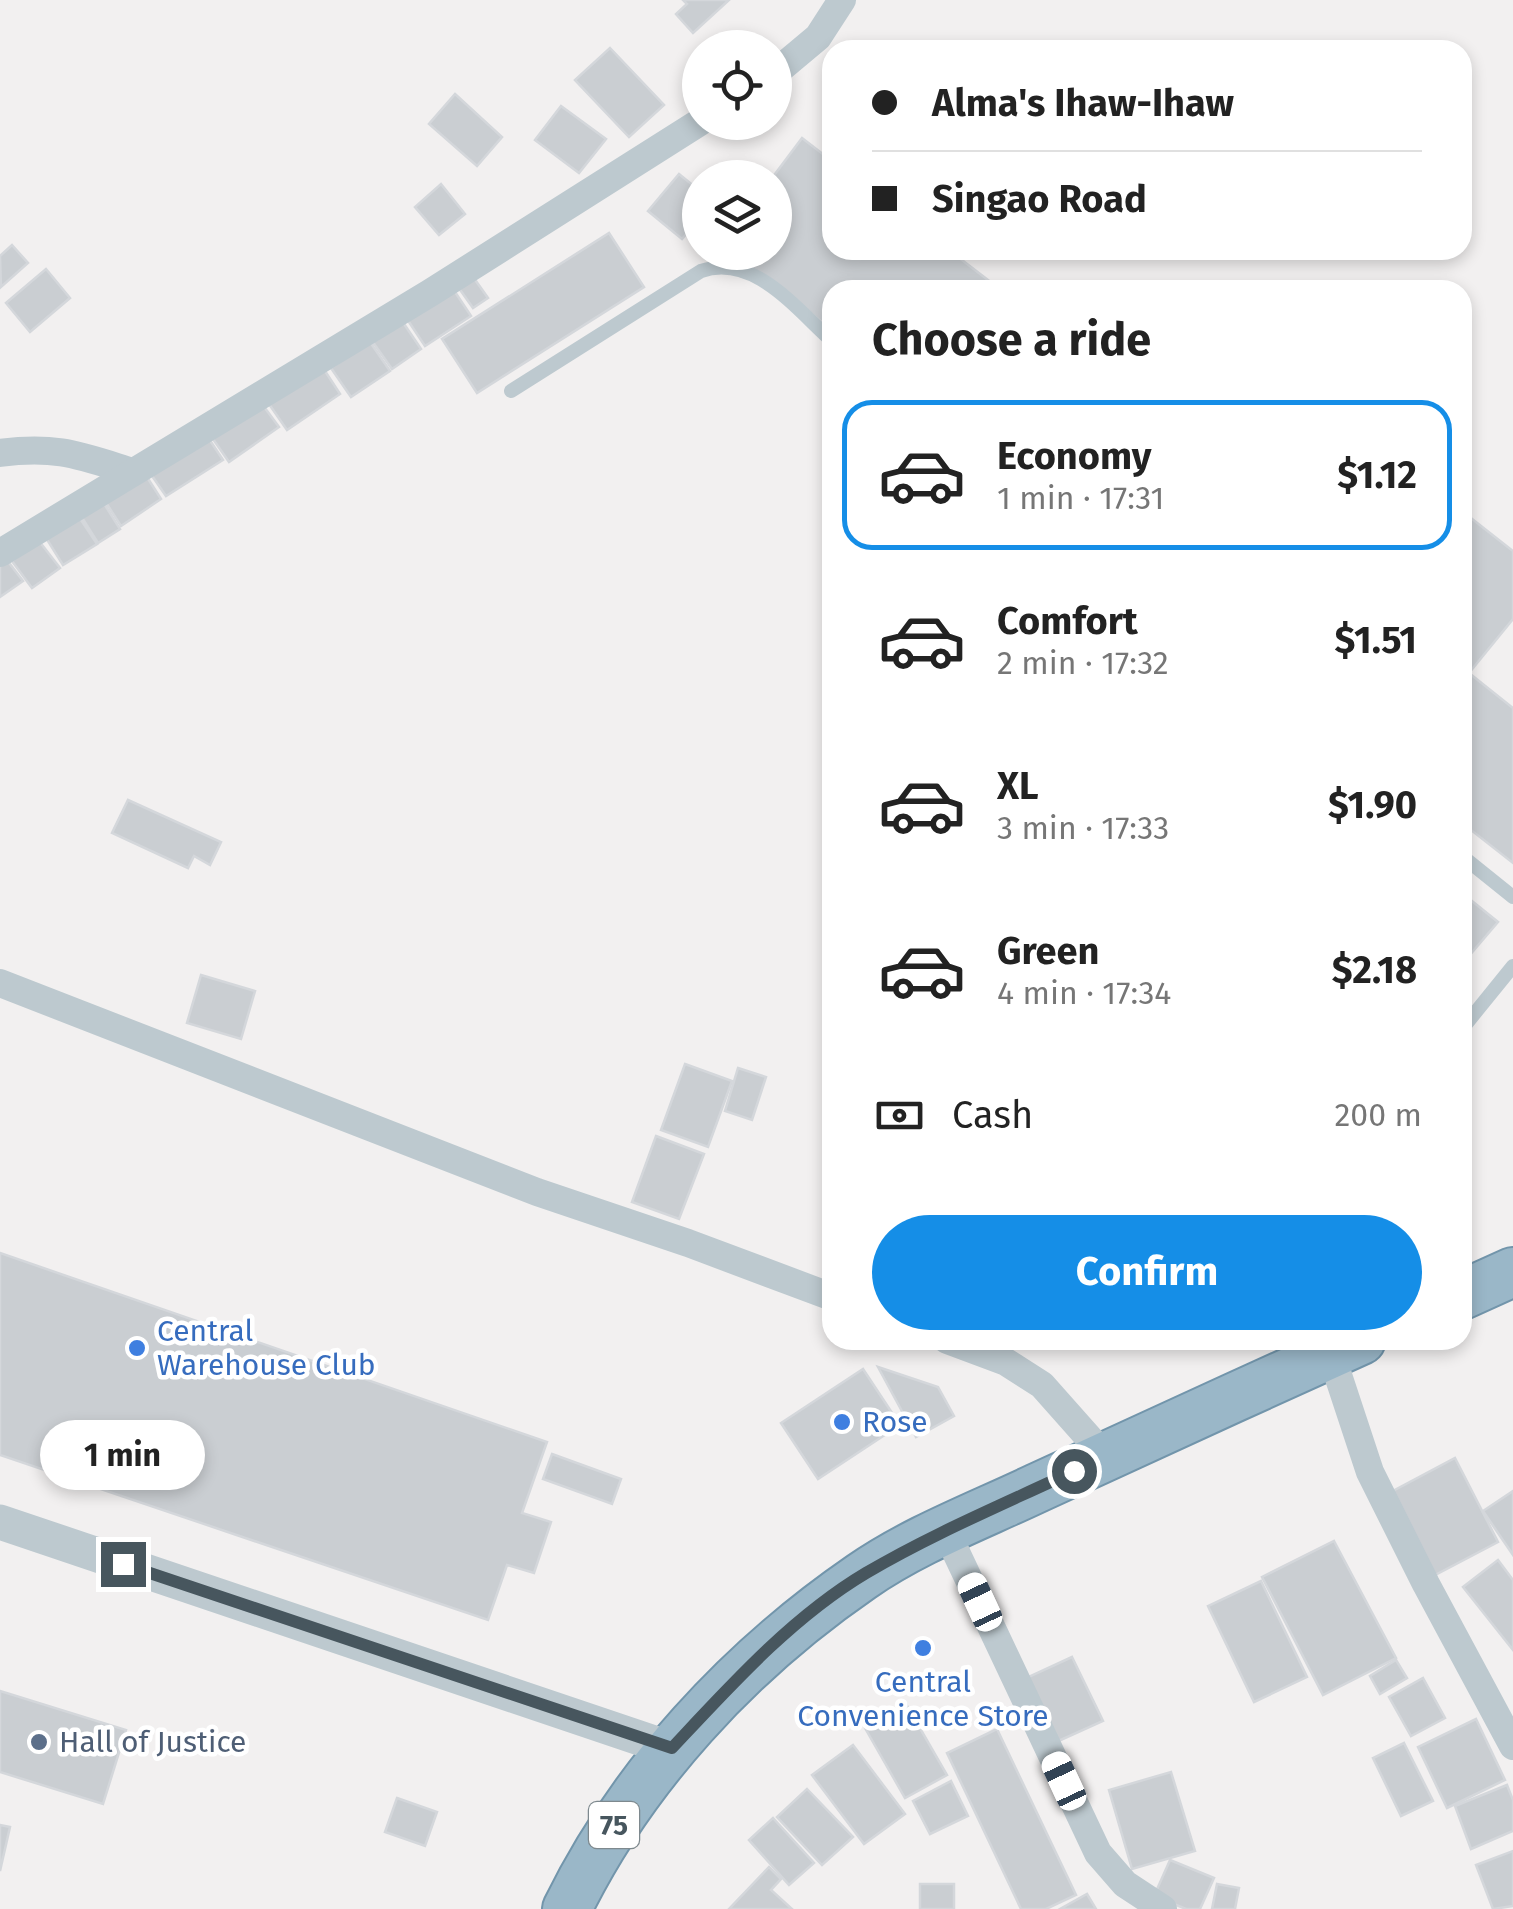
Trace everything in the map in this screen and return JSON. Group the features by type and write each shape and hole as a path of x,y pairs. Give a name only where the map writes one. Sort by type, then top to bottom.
{"highway":[{"path":"1472,1290 1513,1272"},
{"name":"75","path":"567,1909 623,1812 672,1748 798,1625 863,1575 946,1531 1339,1350"}],"street":[{"path":"792,58 818,36 842,0"},
{"path":"0,552 430,292 682,133"},
{"path":"0,453 63,450 133,472"},
{"path":"0,984 538,1192 822,1293"},
{"path":"974,1350 1006,1362 1042,1384 1106,1456"},
{"path":"1347,1350 1370,1472 1513,1746"},
{"path":"0,1522 672,1748"},
{"path":"946,1531 1098,1852 1125,1884 1163,1909"}],"lane":[{"path":"510,391 715,267 752,272 822,332"},
{"path":"1472,864 1513,897"},
{"path":"1472,1017 1513,966"}],"building":[{"path":"683,0 729,0 696,30 690,30 676,14 687,4"},
{"path":"610,48 664,105 629,137 575,80"},
{"path":"455,94 502,137 477,166 429,124"},
{"path":"561,106 606,139 579,173 535,140"},
{"path":"802,138 822,153 822,260 962,260 988,280 822,280 822,322 755,270 792,270 792,160 786,160"},
{"path":"679,174 682,176 682,239 648,211"},
{"path":"441,184 465,214 439,235 415,207"},
{"path":"609,233 644,287 477,393 442,339"},
{"path":"12,245 28,263 1,287 0,256"},
{"path":"46,269 70,298 30,332 6,303"},
{"path":"471,274 488,298 473,308 456,284"},
{"path":"451,286 471,316 425,346 405,316"},
{"path":"400,318 421,349 392,369 370,338"},
{"path":"370,342 390,371 351,397 331,368"},
{"path":"323,368 340,394 287,430 269,404"},
{"path":"262,404 279,427 229,462 213,439"},
{"path":"205,433 223,460 166,496 148,470"},
{"path":"145,474 161,499 121,526 105,501"},
{"path":"103,502 120,529 98,543 81,516"},
{"path":"79,517 97,544 63,565 46,538"},
{"path":"1472,519 1513,551 1513,619 1472,669"},
{"path":"39,541 60,568 32,588 12,561"},
{"path":"3,555 23,581 0,597 0,558"},
{"path":"1472,675 1513,708 1513,863 1472,831"},
{"path":"128,800 221,842 210,865 194,856 188,868 112,833"},
{"path":"1472,901 1498,922 1472,952"},
{"path":"201,975 255,991 241,1039 187,1023"},
{"path":"685,1064 732,1081 708,1147 661,1130"},
{"path":"738,1068 766,1077 752,1120 725,1111"},
{"path":"656,1136 704,1154 679,1219 632,1202"},
{"name":"Central Warehouse Club","path":"0,1253 547,1442 522,1513 551,1522 534,1573 507,1565 488,1620 0,1455"},
{"path":"878,1367 938,1387 954,1416 916,1437"},
{"path":"863,1369 900,1425 818,1479 781,1423"},
{"path":"552,1454 621,1479 612,1504 543,1479"},
{"path":"1455,1458 1498,1542 1435,1575 1391,1492"},
{"path":"1513,1491 1513,1555 1483,1511"},
{"path":"1334,1541 1396,1658 1323,1695 1262,1577"},
{"path":"1498,1560 1513,1580 1513,1650 1463,1587"},
{"path":"1261,1581 1307,1677 1254,1702 1208,1606"},
{"path":"1072,1657 1103,1721 1054,1743 1024,1679"},
{"path":"1396,1660 1407,1678 1380,1694 1370,1676"},
{"path":"1423,1678 1445,1718 1411,1736 1389,1697"},
{"path":"0,1691 126,1730 103,1804 0,1772"},
{"path":"906,1704 947,1775 905,1798 865,1728"},
{"path":"1476,1719 1505,1780 1447,1808 1418,1747"},
{"path":"997,1729 1076,1895 1046,1909 1021,1909 947,1753"},
{"path":"1404,1743 1433,1801 1401,1816 1373,1758"},
{"path":"853,1745 905,1814 864,1844 812,1775"},
{"path":"1171,1772 1195,1851 1132,1869 1109,1790"},
{"path":"951,1781 968,1816 930,1834 913,1801"},
{"path":"1507,1785 1513,1800 1513,1831 1471,1849 1455,1806"},
{"path":"807,1789 853,1837 822,1865 777,1817"},
{"path":"397,1798 437,1812 425,1846 385,1832"},
{"path":"773,1818 814,1863 789,1885 749,1840"},
{"path":"0,1825 10,1827 0,1871"},
{"path":"1513,1851 1513,1906 1493,1909 1476,1865"},
{"path":"1170,1860 1214,1878 1200,1909 1186,1909 1154,1896"},
{"path":"769,1867 781,1879 771,1890 792,1909 729,1909"},
{"path":"920,1884 954,1884 954,1909 920,1909"},
{"path":"1217,1884 1239,1888 1235,1909 1212,1909"},
{"path":"1087,1894 1096,1909 1060,1909"}],"place":[{"name":"Central Warehouse Club","path":"137,1348"},
{"name":"Rose","path":"842,1422"},
{"name":"Central Convenience Store","path":"923,1648"},
{"name":"Hall of Justice","path":"39,1742"}],"route":[{"path":"123,1564 672,1748 798,1625 863,1575 1074,1471"}]}
